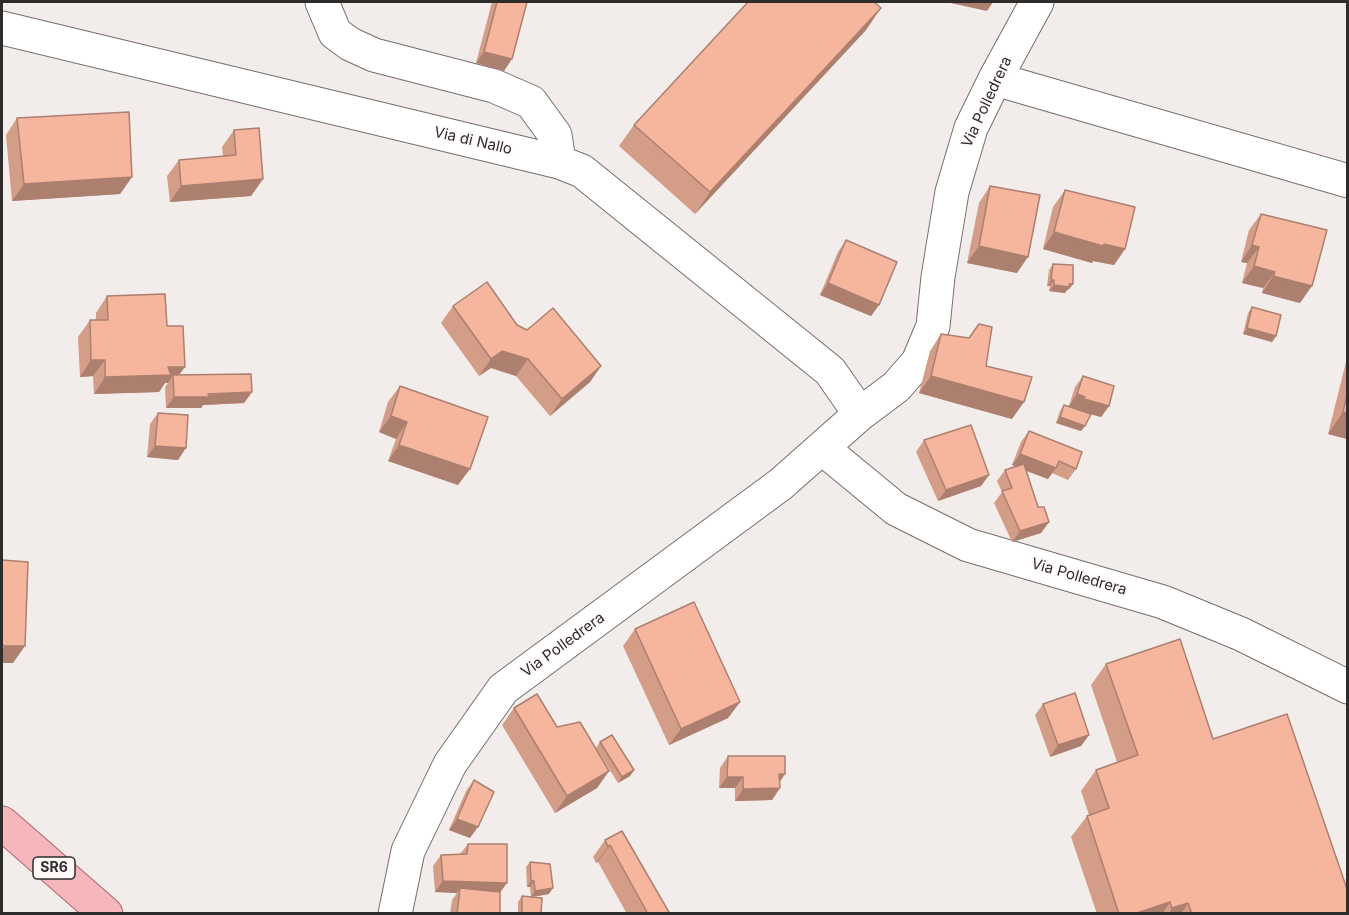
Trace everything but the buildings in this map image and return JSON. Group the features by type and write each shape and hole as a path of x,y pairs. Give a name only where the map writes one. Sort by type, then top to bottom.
{"main road":[{"name":"SR6","path":"2,824 106,914"}],"street":[{"path":"322,2 335,33 350,44 374,55 494,86 531,102 555,135 559,162"},
{"name":"Via Polledrera","path":"395,914 408,851 445,773 504,689 781,484 861,414 896,387 918,362 933,326 938,277 952,192 971,128 1037,2"},
{"name":"Via di Nallo","path":"2,28 559,162 582,171 830,371 861,414"},
{"path":"995,79 1347,181"},
{"name":"Via Polledrera","path":"822,448 896,509 968,545 1163,602 1241,634 1347,687"}]}
